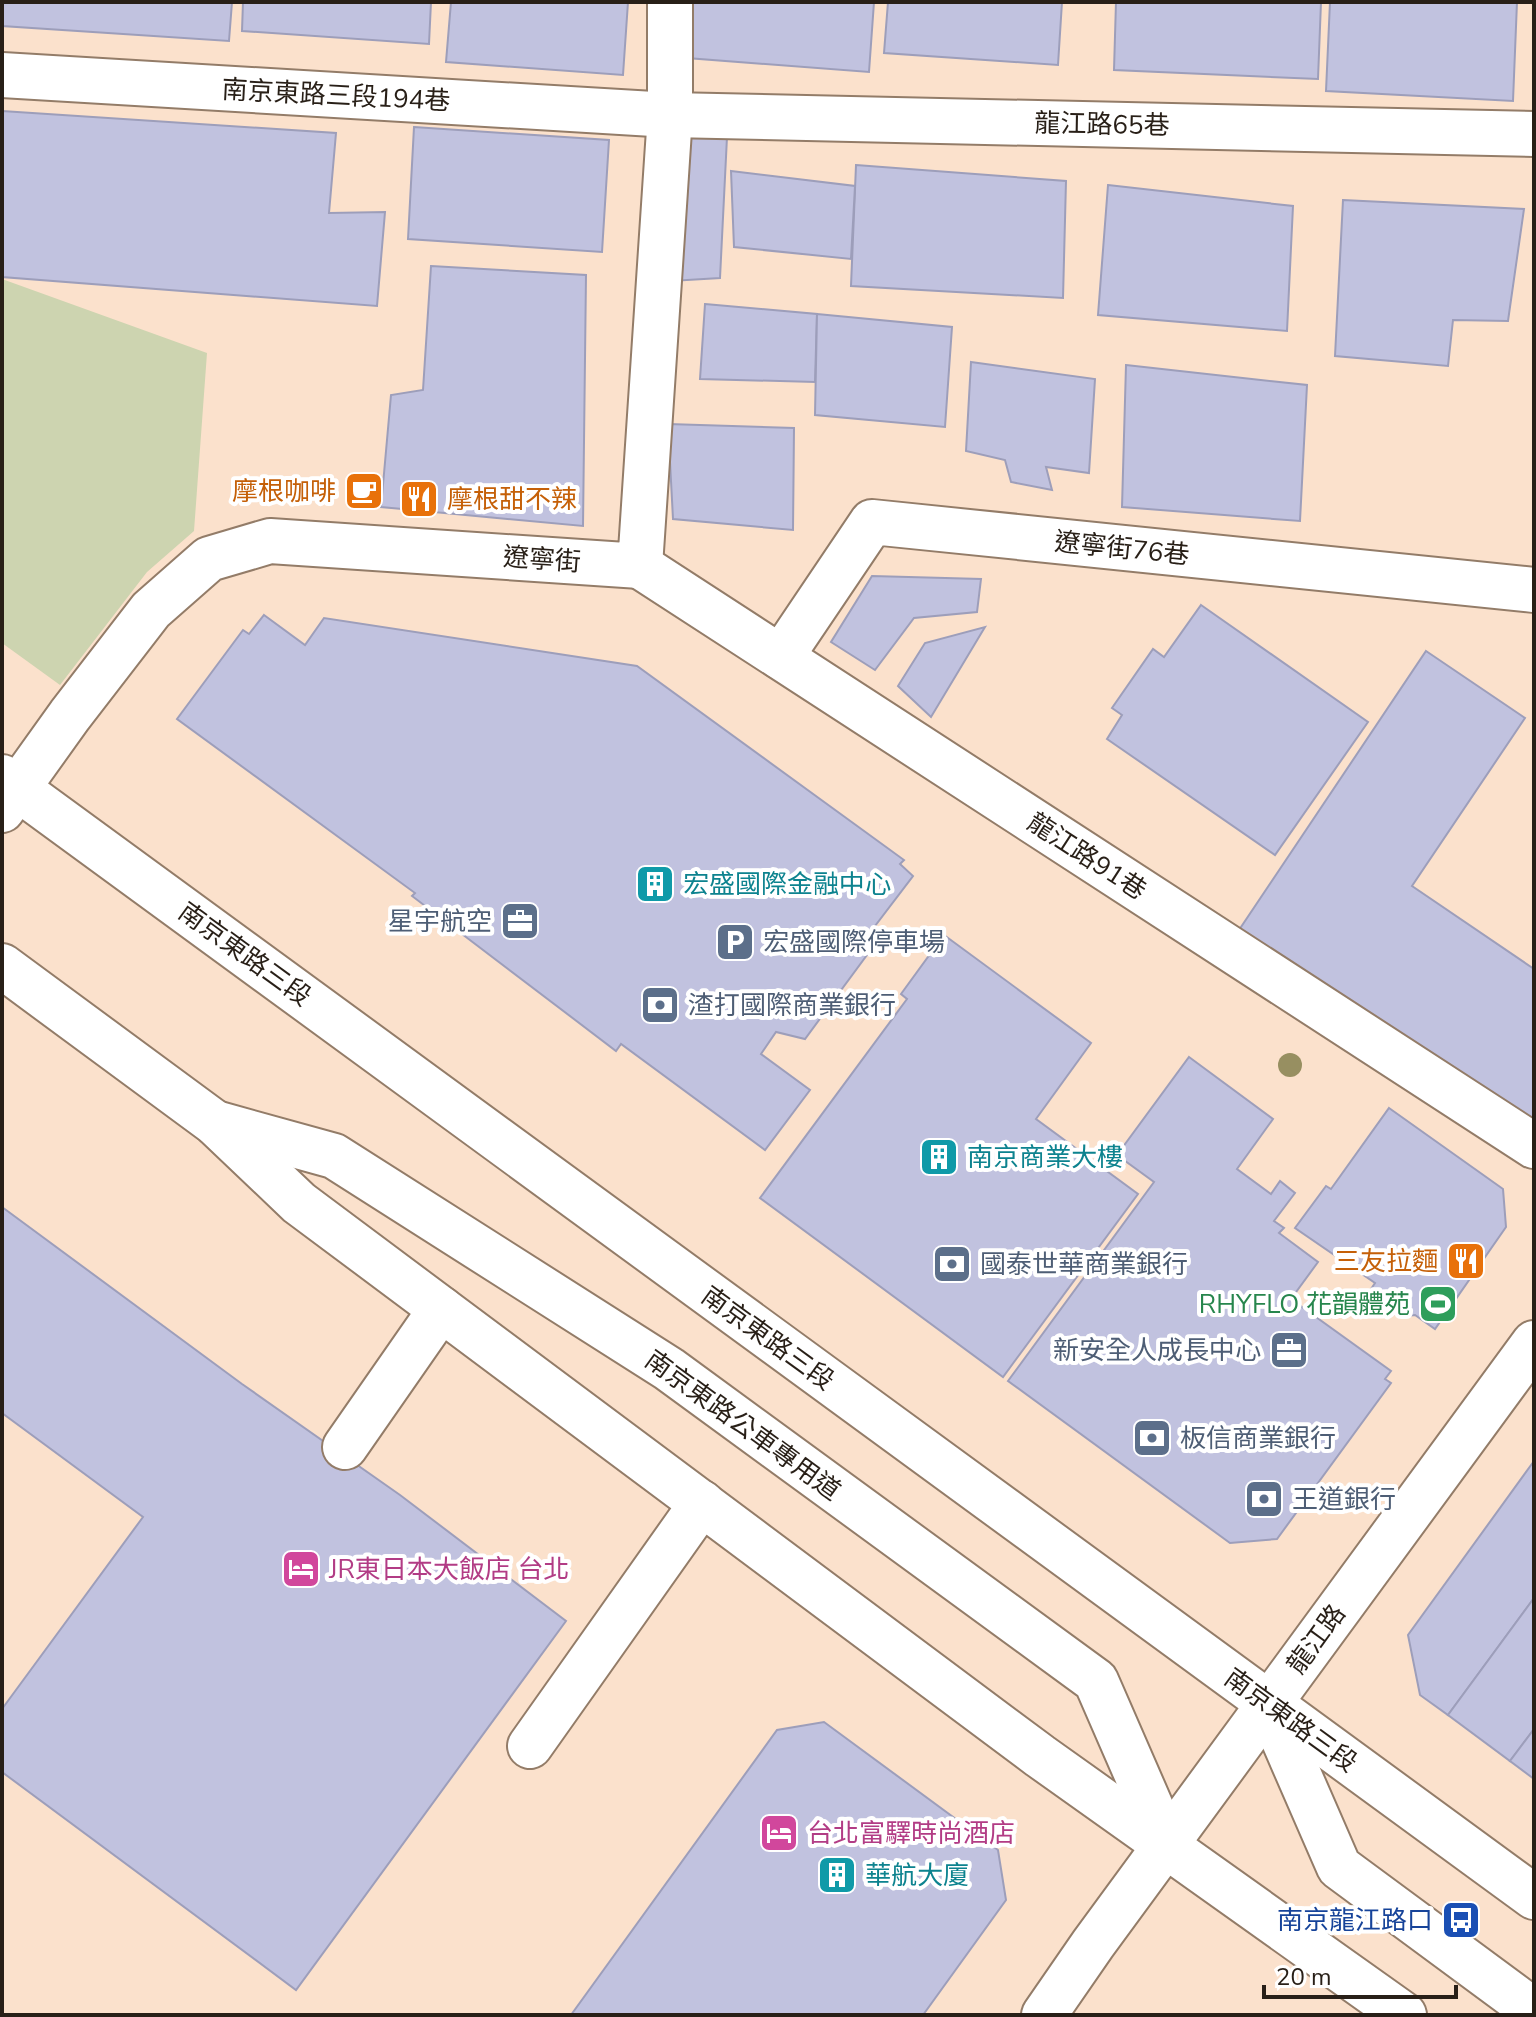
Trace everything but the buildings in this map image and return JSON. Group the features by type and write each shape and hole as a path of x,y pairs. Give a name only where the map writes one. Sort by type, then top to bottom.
{"main road":[{"path":"640,566 670,115 670,2"},
{"name":"南京東路三段194巷","path":"2,75 670,115"},
{"name":"龍江路65巷","path":"670,115 1534,134"},
{"name":"遼寧街76巷","path":"781,657 872,522 1534,590"},
{"name":"遼寧街","path":"7,792 151,610 209,559 270,541 640,566"},
{"name":"龍江路91巷","path":"640,566 1534,1146"},
{"name":"南京東路三段","path":"7,792 1534,1897"},
{"path":"2,966 215,1123 299,1203 1040,1756 1404,2015"},
{"name":"南京東路公車專用道","path":"215,1123 334,1156 669,1369 1096,1681 1167,1844"},
{"path":"345,1447 441,1309"},
{"name":"龍江路","path":"1044,2015 1534,1343"},
{"path":"530,1746 702,1503"},
{"path":"1268,1704 1339,1867 1534,2011"}],"green space":[{"path":"2,279 207,353 194,531 147,572 60,685 2,643"}],"place":[{"name":"摩根咖啡","path":"364,491"},
{"name":"摩根甜不辣","path":"419,499"},
{"name":"宏盛國際金融中心","path":"655,884"},
{"name":"星宇航空","path":"520,921"},
{"name":"宏盛國際停車場","path":"735,942"},
{"name":"渣打國際商業銀行","path":"660,1005"},
{"name":"南京商業大樓","path":"939,1157"},
{"name":"三友拉麵","path":"1466,1261"},
{"name":"國泰世華商業銀行","path":"952,1264"},
{"name":"RHYFLO 花韻體苑","path":"1438,1304"},
{"name":"新安全人成長中心","path":"1289,1350"},
{"name":"板信商業銀行","path":"1152,1438"},
{"name":"王道銀行","path":"1264,1499"},
{"name":"JR東日本大飯店 台北","path":"301,1569"},
{"name":"台北富驛時尚酒店","path":"779,1833"},
{"name":"華航大廈","path":"837,1875"},
{"name":"南京龍江路口","path":"1461,1920"}]}
